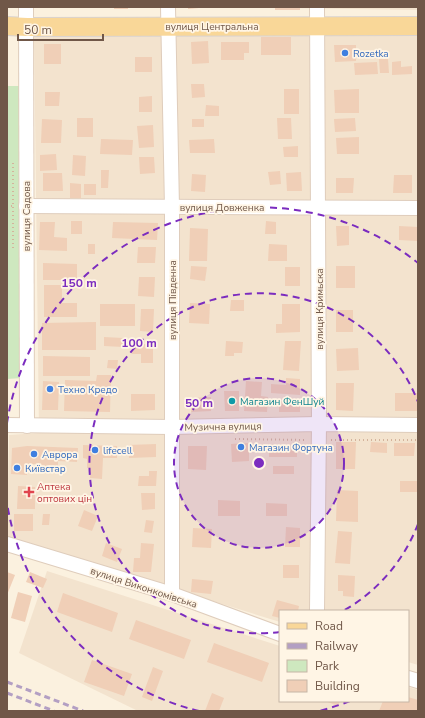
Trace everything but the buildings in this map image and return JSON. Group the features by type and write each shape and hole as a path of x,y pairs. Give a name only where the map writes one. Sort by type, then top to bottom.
{"main road":[{"name":"вулиця Центральна","path":"7,26 418,26"}],"street":[{"name":"вулиця Садова","path":"26,7 27,426"},
{"name":"вулиця Південна","path":"168,7 172,208 172,594"},
{"name":"вулиця Кримьска","path":"317,7 319,207 317,610"},
{"name":"вулиця Довженка","path":"26,206 172,208 418,208"},
{"name":"Музична вулиця","path":"7,425 172,428 319,424 418,425"},
{"name":"вулиця Виконкомівська","path":"7,544 172,594 279,634"}],"shaded area":[{"path":"218,7 418,7 418,10"},
{"path":"418,30 418,665 409,662 409,610 279,610 279,622 7,537 9,435 39,433 34,33"},
{"path":"47,571 279,646 279,702 409,702 409,687 418,690 418,711 138,711 19,653"}],"green space":[{"path":"7,86 22,86 22,378 7,379"}],"railway":[{"path":"7,682 83,711"},
{"path":"7,693 54,711"}],"place":[{"name":"Rozetka","path":"345,53"},
{"name":"Техно Кредо","path":"50,389"},
{"name":"Магазин ФенШуй","path":"232,401"},
{"name":"Магазин Фортуна","path":"241,447"},
{"name":"lifecell","path":"95,450"},
{"name":"Аврора","path":"34,454"},
{"name":"Київстар","path":"17,468"},
{"name":"Аптека оптових цін","path":"29,492"}]}
